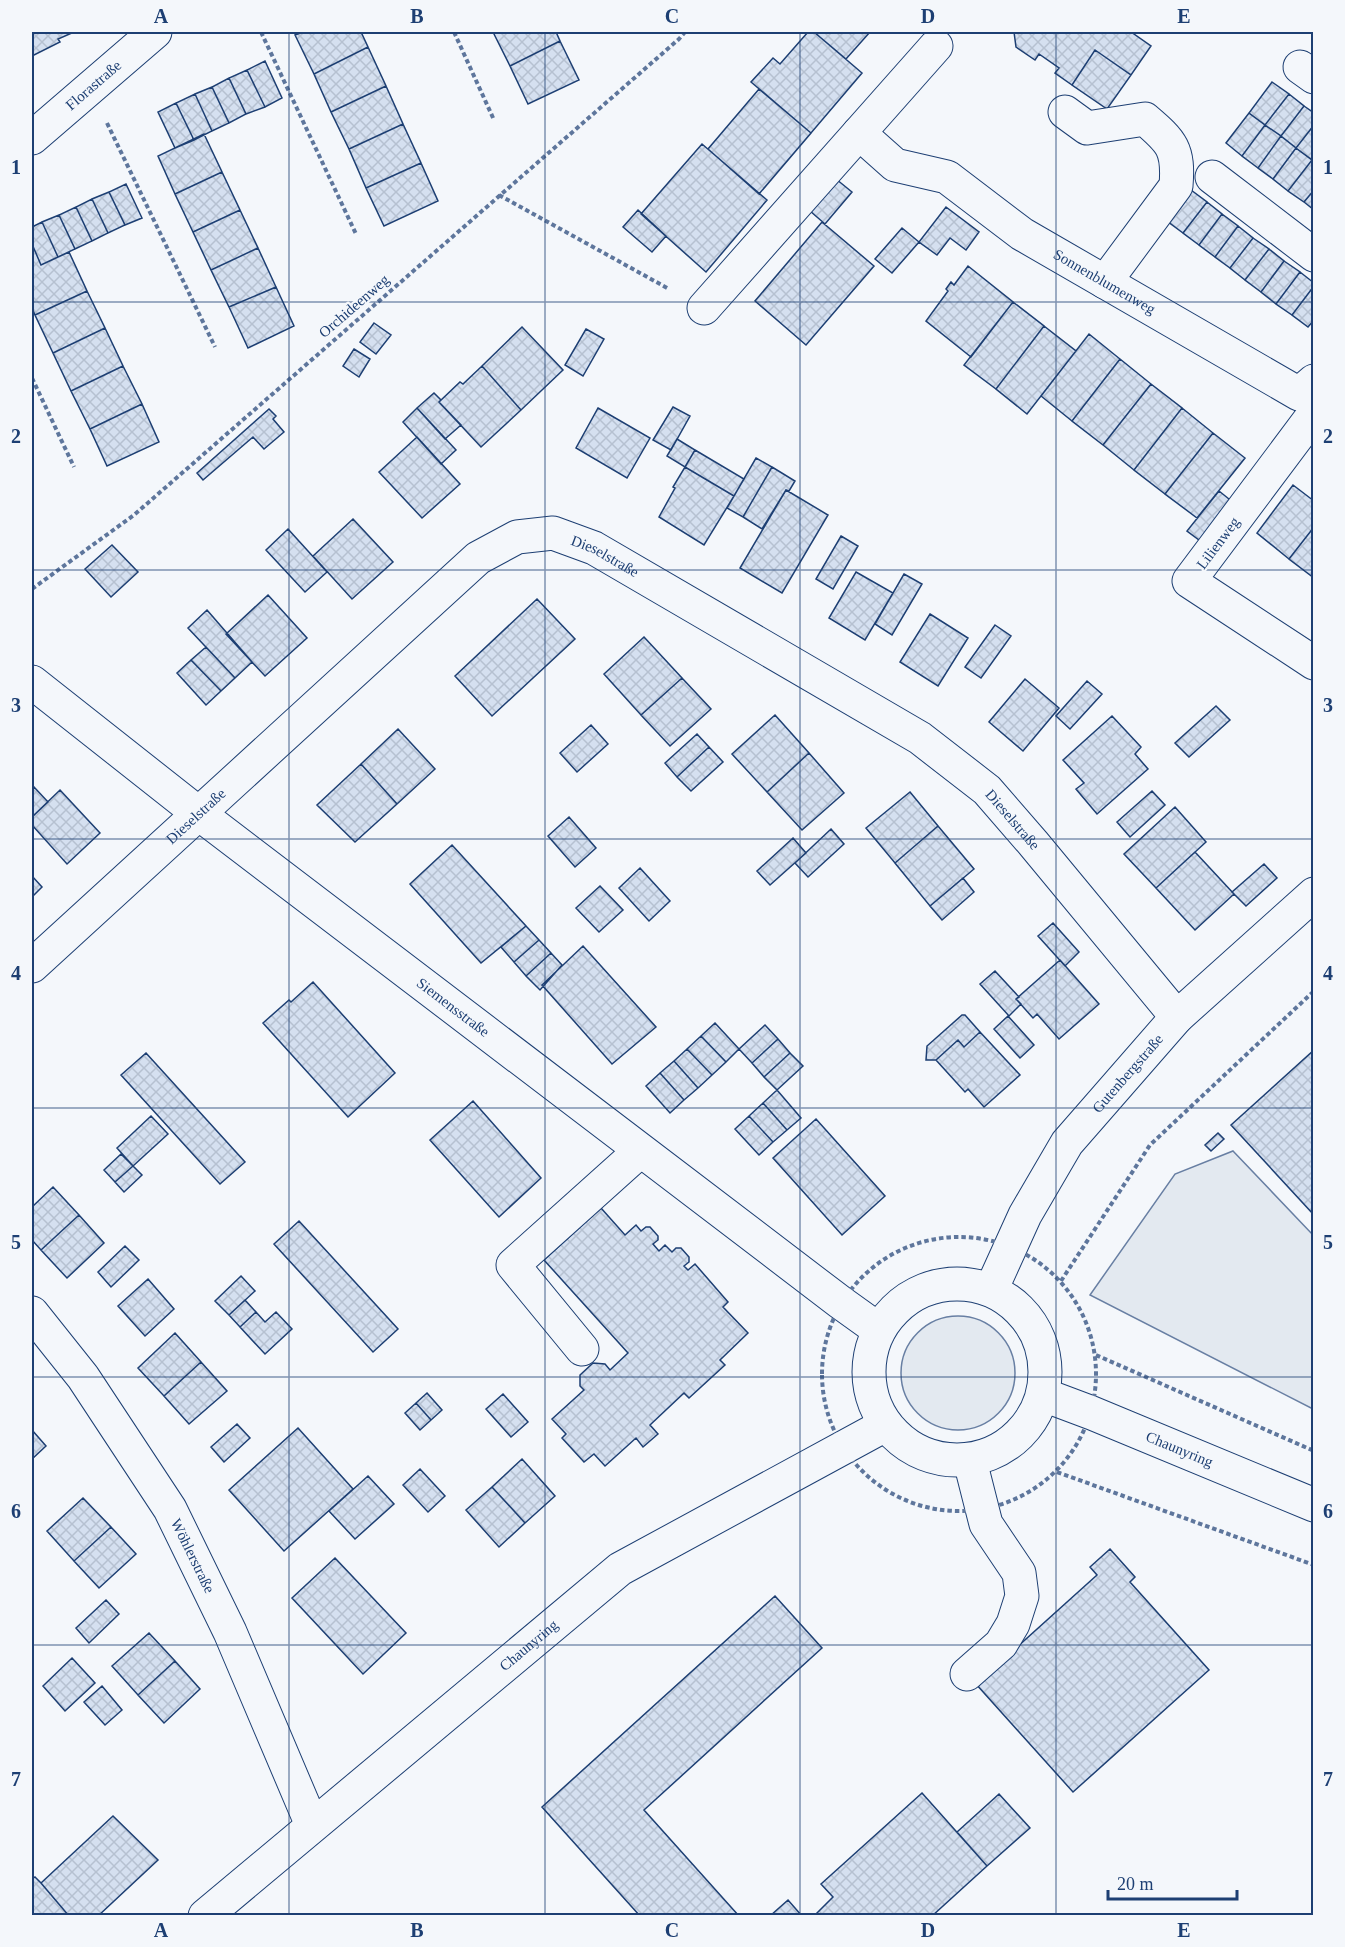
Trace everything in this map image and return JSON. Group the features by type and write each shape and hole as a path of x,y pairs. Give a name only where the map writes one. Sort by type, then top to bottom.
{"street":[{"name":"Florastraße","path":"32,138 155,32"},
{"path":"704,308 936,46"},
{"path":"1065,112 1087,128 1145,118 1174,149 1177,171 1176,186 1105,282"},
{"name":"Sonnenblumenweg","path":"859,133 895,165 947,177 1022,234 1310,399"},
{"path":"1212,177 1314,255"},
{"name":"Lilienweg","path":"1310,399 1189,581 1314,663"},
{"name":"Dieselstraße","path":"32,966 478,558 517,537 553,533 594,548 920,738 987,790 1178,1017"},
{"name":"Siemensstraße","path":"32,682 198,813 640,1151 879,1330"},
{"name":"Gutenbergstraße","path":"991,1290 1025,1215 1067,1143 1178,1017 1314,894"},
{"path":"582,1348 513,1264 640,1151"},
{"path":"953,1283 991,1290 1008,1298 1027,1317 1041,1340 1046,1366 1044,1395 1032,1421 1012,1442 987,1456 970,1461 957,1461 927,1456 900,1441 885,1425 870,1390 869,1359 879,1330 897,1307 923,1290 953,1283"},
{"name":"Wöhlerstraße","path":"32,1312 83,1377 170,1509 230,1632 312,1825"},
{"name":"Chaunyring","path":"1044,1395 1314,1505"},
{"name":"Chaunyring","path":"209,1914 312,1825 620,1569 885,1425"},
{"path":"967,1674 1001,1644 1013,1624 1022,1596 1019,1573 986,1524 970,1461"}],"path":[{"path":"261,32 356,234"},
{"path":"454,32 495,120"},
{"name":"Orchideenweg","path":"32,589 134,515 685,32"},
{"path":"90,87 215,346"},
{"path":"499,195 704,308"},
{"path":"32,378 74,467"},
{"path":"1061,1281 1150,1145 1314,991"},
{"path":"1314,1451 1096,1355 1082,1309 1061,1281 1011,1245 963,1235 915,1242 872,1266 840,1302 822,1350 822,1401 842,1448 878,1487 928,1509 981,1511 1022,1497 1057,1472 1314,1565"}],"shaded area":[{"path":"1233,1151 1313,1235 1313,1409 1090,1295 1175,1174"},
{"path":"958,1316 980,1321 998,1333 1010,1351 1015,1373 1010,1395 998,1413 980,1425 958,1430 936,1425 918,1413 906,1395 901,1373 906,1351 918,1333 936,1321"}],"building":[{"path":"32,32 74,32 58,39 60,42 32,56"},
{"path":"303,32 361,32 368,47 314,74 295,35"},
{"path":"493,32 556,32 560,41 510,66"},
{"path":"808,32 814,32 862,73 811,133 751,82 773,58 780,64"},
{"path":"814,32 870,32 846,59"},
{"path":"1014,32 1131,32 1151,46 1131,75 1095,50 1072,85 1055,73 1059,68 1039,54 1035,60 1016,47"},
{"path":"560,41 579,80 528,104 510,66"},
{"path":"368,47 386,86 331,112 314,74"},
{"path":"1095,50 1131,75 1107,109 1072,85"},
{"path":"265,61 282,98 265,107 247,70"},
{"path":"247,70 265,107 246,114 229,78"},
{"path":"229,78 246,114 229,123 212,87"},
{"path":"1272,82 1289,94 1265,125 1249,113"},
{"path":"386,86 403,124 349,149 331,112"},
{"path":"212,87 229,123 212,131 195,94"},
{"path":"759,89 811,133 759,194 708,149"},
{"path":"195,94 212,131 194,140 176,103"},
{"path":"1289,94 1304,106 1281,136 1265,125"},
{"path":"176,103 194,140 175,148 158,112"},
{"path":"1304,106 1314,113 1314,125 1296,148 1281,136"},
{"path":"1249,113 1265,125 1242,156 1226,143"},
{"path":"403,124 421,163 366,188 349,149"},
{"path":"1265,125 1281,136 1258,168 1242,156"},
{"path":"1314,125 1314,158 1312,160 1296,148"},
{"path":"204,134 222,172 175,194 158,156"},
{"path":"1281,136 1296,148 1273,179 1258,168"},
{"path":"702,144 767,200 706,272 641,214"},
{"path":"1296,148 1312,160 1288,191 1273,179"},
{"path":"1312,160 1314,161 1314,190 1304,202 1288,191"},
{"path":"421,163 438,201 384,226 366,188"},
{"path":"222,172 240,210 193,232 175,194"},
{"path":"836,179 852,192 825,224 810,211"},
{"path":"126,184 142,218 125,225 109,192"},
{"path":"1191,190 1207,202 1183,233 1167,221"},
{"path":"1314,190 1314,210 1304,202"},
{"path":"109,192 125,225 108,233 92,199"},
{"path":"92,199 108,233 92,241 76,207"},
{"path":"1207,202 1222,214 1199,245 1183,233"},
{"path":"76,207 92,241 75,249 59,215"},
{"path":"946,207 979,232 966,250 950,238 937,255 919,242"},
{"path":"240,210 258,248 211,270 193,232"},
{"path":"638,210 666,236 652,252 623,227"},
{"path":"1222,214 1238,226 1215,257 1199,245"},
{"path":"59,215 75,249 58,257 42,222"},
{"path":"42,222 58,257 41,265 32,244 32,227"},
{"path":"822,222 874,266 806,345 755,301"},
{"path":"1238,226 1253,238 1230,268 1215,257"},
{"path":"902,228 919,242 892,273 875,259"},
{"path":"1253,238 1269,249 1245,280 1230,268"},
{"path":"32,244 41,265 69,252 87,291 35,315 32,308"},
{"path":"258,248 276,287 229,307 211,270"},
{"path":"1269,249 1284,261 1261,292 1245,280"},
{"path":"1284,261 1300,272 1276,304 1261,292"},
{"path":"968,266 1013,302 971,357 926,321 948,291 946,289 951,282 954,285"},
{"path":"1300,272 1314,283 1314,286 1292,315 1276,304"},
{"path":"1314,286 1314,320 1308,327 1292,315"},
{"path":"276,287 294,326 248,348 229,307"},
{"path":"87,291 105,328 53,353 35,315"},
{"path":"1013,302 1044,326 996,389 964,365"},
{"path":"374,323 391,335 376,354 360,342"},
{"path":"1044,326 1076,351 1027,414 996,389"},
{"path":"522,327 563,370 521,410 482,366"},
{"path":"105,328 123,366 71,391 53,353"},
{"path":"586,329 604,339 583,376 565,365"},
{"path":"1089,334 1120,359 1072,421 1041,396"},
{"path":"354,349 370,359 359,377 343,366"},
{"path":"1120,359 1151,384 1103,445 1072,421"},
{"path":"123,366 142,404 90,429 71,391"},
{"path":"482,366 521,410 481,447 439,402 460,382 463,384"},
{"path":"1151,384 1182,408 1134,470 1103,445"},
{"path":"434,393 441,400 439,402 461,425 445,439 417,408"},
{"path":"142,404 159,442 107,466 90,429"},
{"path":"673,407 690,416 671,450 653,440"},
{"path":"417,408 456,450 441,464 403,422"},
{"path":"598,408 650,438 627,478 576,448"},
{"path":"1182,408 1213,433 1165,494 1134,470"},
{"path":"269,409 276,416 273,419 284,432 264,449 253,437 203,480 197,473"},
{"path":"1213,433 1245,458 1197,518 1165,494"},
{"path":"417,437 460,484 422,518 379,472"},
{"path":"677,439 695,450 685,467 667,456"},
{"path":"695,450 744,479 734,496 685,467"},
{"path":"756,458 772,467 743,517 727,508"},
{"path":"685,467 734,496 704,545 659,517"},
{"path":"772,467 795,481 789,491 786,490 762,529 743,517"},
{"path":"1293,485 1314,501 1314,527 1289,559 1257,533"},
{"path":"786,490 828,515 782,593 740,568"},
{"path":"1219,491 1234,503 1203,543 1187,531"},
{"path":"353,519 393,562 352,599 313,556"},
{"path":"1314,527 1314,578 1289,559"},
{"path":"288,529 327,572 305,592 266,550"},
{"path":"841,536 858,546 833,589 816,579"},
{"path":"112,545 138,572 111,597 85,569"},
{"path":"856,572 893,593 865,640 829,618"},
{"path":"904,574 922,584 892,635 875,624"},
{"path":"268,595 307,638 265,676 226,634"},
{"path":"537,599 575,639 492,716 455,676"},
{"path":"207,610 252,662 235,678 188,628"},
{"path":"930,614 968,638 938,686 900,662"},
{"path":"995,625 1011,636 981,678 965,667"},
{"path":"644,637 682,678 641,715 604,674"},
{"path":"206,647 235,678 221,691 191,660"},
{"path":"191,660 221,691 206,705 177,673"},
{"path":"682,678 711,709 670,746 641,715"},
{"path":"1025,679 1059,708 1023,751 989,722"},
{"path":"1087,681 1102,694 1070,729 1056,716"},
{"path":"1216,706 1230,720 1189,757 1175,743"},
{"path":"775,715 809,753 767,792 732,754"},
{"path":"1112,716 1141,747 1135,754 1148,769 1097,814 1076,789 1084,783 1063,760"},
{"path":"591,725 608,744 577,772 560,753"},
{"path":"398,729 435,769 397,804 361,764"},
{"path":"697,734 709,747 677,777 665,763"},
{"path":"709,747 723,762 691,791 677,777"},
{"path":"809,753 844,793 802,830 767,792"},
{"path":"361,764 397,804 355,842 317,805"},
{"path":"34,787 48,802 32,817 32,790"},
{"path":"60,790 100,833 67,864 32,825 32,817"},
{"path":"1152,791 1165,805 1130,837 1117,822"},
{"path":"910,792 938,826 895,863 866,828"},
{"path":"1175,807 1206,842 1156,888 1124,854"},
{"path":"569,817 596,848 575,867 548,836"},
{"path":"938,826 974,869 930,906 895,863"},
{"path":"831,829 844,844 808,877 795,863"},
{"path":"793,838 806,853 770,885 757,871"},
{"path":"452,845 526,926 481,963 410,884"},
{"path":"1195,852 1234,894 1195,930 1156,888"},
{"path":"1264,864 1277,878 1246,906 1232,892"},
{"path":"640,868 670,901 649,921 619,888"},
{"path":"32,876 42,887 32,897"},
{"path":"963,878 974,892 942,920 930,906"},
{"path":"600,886 623,910 599,932 576,908"},
{"path":"1053,923 1079,952 1065,966 1038,936"},
{"path":"526,926 539,940 514,962 501,947"},
{"path":"539,940 551,953 526,976 514,962"},
{"path":"583,946 656,1027 612,1064 542,985"},
{"path":"551,953 562,965 540,990 526,976"},
{"path":"1060,960 1099,1004 1059,1039 1037,1014 1033,1018 1016,999"},
{"path":"995,971 1019,997 1016,999 1021,1004 1009,1016 980,984"},
{"path":"313,982 395,1073 348,1117 263,1023"},
{"path":"962,1015 965,1015 980,1032 964,1047 958,1040 936,1060 926,1060 927,1046"},
{"path":"1008,1016 1034,1045 1020,1058 994,1029"},
{"path":"715,1023 739,1049 726,1062 701,1036"},
{"path":"765,1025 778,1039 752,1063 739,1049"},
{"path":"980,1032 1020,1075 984,1107 968,1089 965,1092 936,1060 958,1040 964,1047"},
{"path":"701,1036 726,1062 712,1075 687,1049"},
{"path":"778,1039 790,1053 764,1077 752,1063"},
{"path":"687,1049 712,1075 698,1088 674,1061"},
{"path":"1314,1050 1314,1215 1231,1125"},
{"path":"146,1053 245,1162 220,1184 121,1075"},
{"path":"790,1053 803,1066 777,1090 764,1077"},
{"path":"674,1061 698,1088 684,1100 660,1073"},
{"path":"660,1073 684,1100 670,1113 646,1086"},
{"path":"777,1090 801,1118 787,1130 763,1103"},
{"path":"473,1101 541,1178 499,1217 430,1140"},
{"path":"763,1103 787,1130 773,1142 749,1116"},
{"path":"151,1116 168,1134 133,1166 117,1148"},
{"path":"749,1116 773,1142 759,1155 735,1129"},
{"path":"816,1119 885,1196 842,1235 773,1158"},
{"path":"1218,1133 1224,1139 1211,1151 1205,1145"},
{"path":"121,1154 133,1166 115,1182 104,1170"},
{"path":"133,1166 142,1175 124,1192 115,1182"},
{"path":"53,1187 79,1215 41,1250 32,1240 32,1207"},
{"path":"601,1208 625,1235 636,1225 641,1231 650,1227 658,1236 658,1240 653,1244 659,1251 665,1245 672,1252 676,1248 681,1248 689,1257 689,1262 684,1266 688,1270 695,1264 728,1302 723,1307 748,1333 720,1360 725,1365 689,1398 684,1393 650,1425 658,1434 643,1447 636,1438 605,1466 594,1454 584,1462 562,1438 566,1434 552,1419 584,1390 580,1386 580,1375 593,1363 605,1364 610,1370 628,1353 544,1260"},
{"path":"79,1215 104,1243 67,1278 41,1250"},
{"path":"299,1221 398,1329 373,1352 274,1244"},
{"path":"125,1246 139,1260 111,1287 98,1272"},
{"path":"241,1276 255,1291 229,1315 215,1301"},
{"path":"148,1279 174,1309 145,1336 118,1306"},
{"path":"245,1300 256,1312 240,1327 229,1315"},
{"path":"256,1312 265,1322 276,1312 292,1329 265,1354 240,1327"},
{"path":"175,1333 201,1362 164,1396 138,1368"},
{"path":"201,1362 227,1391 189,1424 164,1396"},
{"path":"427,1393 442,1410 431,1420 416,1403"},
{"path":"503,1394 528,1422 511,1437 486,1409"},
{"path":"416,1403 431,1420 420,1430 405,1413"},
{"path":"237,1424 250,1438 224,1462 211,1447"},
{"path":"298,1428 353,1489 284,1551 229,1490"},
{"path":"32,1430 46,1446 32,1459"},
{"path":"522,1459 555,1496 525,1523 492,1487"},
{"path":"420,1469 445,1496 428,1512 403,1485"},
{"path":"368,1476 394,1504 355,1539 329,1511"},
{"path":"492,1487 525,1523 499,1547 466,1510"},
{"path":"83,1498 111,1527 74,1561 47,1531"},
{"path":"111,1527 136,1554 99,1588 74,1561"},
{"path":"1110,1549 1135,1577 1130,1582 1209,1670 1073,1792 976,1684 1097,1575 1090,1567"},
{"path":"335,1558 406,1633 363,1674 292,1598"},
{"path":"775,1596 822,1648 644,1810 739,1916 640,1916 542,1807"},
{"path":"106,1600 119,1614 89,1643 76,1628"},
{"path":"149,1633 175,1661 138,1695 112,1666"},
{"path":"72,1658 95,1683 65,1711 43,1686"},
{"path":"175,1661 200,1689 164,1723 138,1695"},
{"path":"102,1686 122,1710 105,1725 84,1702"},
{"path":"922,1793 987,1866 932,1916 814,1916 833,1897 821,1884"},
{"path":"999,1794 1030,1828 987,1866 957,1832"},
{"path":"113,1816 158,1860 98,1916 69,1916 41,1883"},
{"path":"35,1877 69,1916 32,1916 32,1879"},
{"path":"788,1900 802,1916 770,1916"}]}
